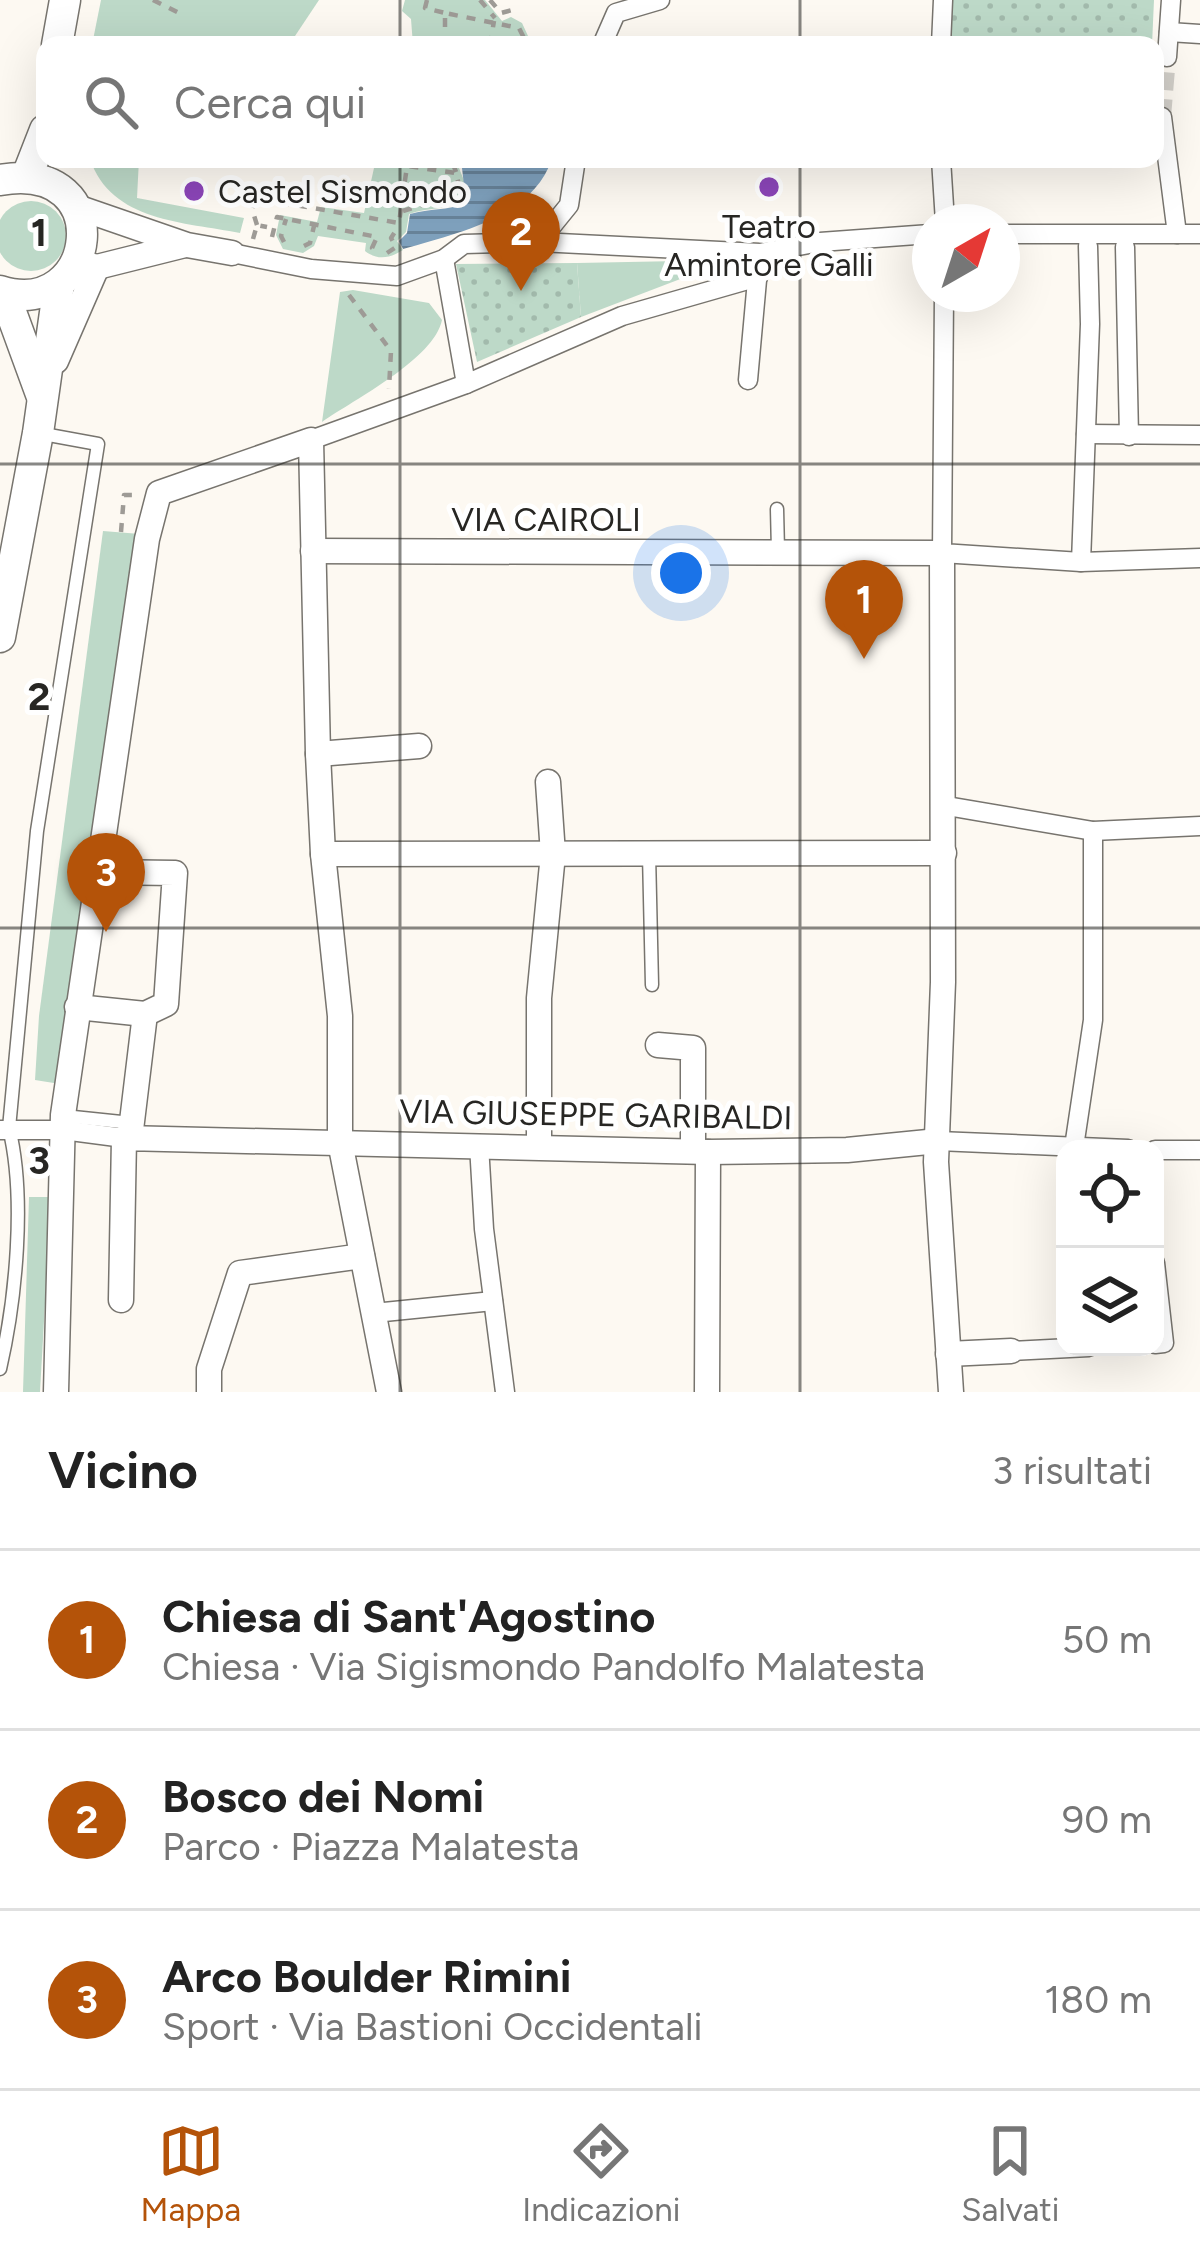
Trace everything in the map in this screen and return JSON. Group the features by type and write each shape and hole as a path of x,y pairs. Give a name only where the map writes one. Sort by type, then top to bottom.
{"street":[{"path":"58,36 64,0"},
{"path":"606,36 616,13 660,0"},
{"path":"941,36 943,0"},
{"path":"1167,57 1171,0"},
{"path":"1169,32 1200,34"},
{"path":"1164,135 1177,234"},
{"path":"36,144 13,178 65,185 188,245 324,270 397,276 444,259 464,244 539,242 760,253 820,242 912,235"},
{"path":"539,242 569,205 575,168"},
{"path":"942,168 944,204"},
{"path":"0,637 42,397 78,271 82,233 65,185"},
{"path":"1020,234 1200,234"},
{"path":"42,397 2,292 32,295 78,271 188,245"},
{"path":"1081,562 1090,324 1088,246"},
{"path":"1125,247 1129,436"},
{"path":"748,380 760,253"},
{"path":"444,259 466,384"},
{"path":"56,1392 63,1123 147,539 159,493 466,384 622,316 758,277"},
{"path":"944,312 940,805 944,854 935,1162 951,1392"},
{"path":"1086,434 1200,435"},
{"path":"311,440 318,754 340,1016 340,1142 389,1392"},
{"name":"VIA CAIROLI","path":"313,551 942,553 1081,562 1200,558"},
{"path":"318,754 419,746"},
{"path":"539,1145 538,998 553,854 548,782"},
{"path":"940,805 1093,831 1200,826"},
{"path":"1075,1140 1093,1020 1093,831"},
{"path":"323,854 944,854"},
{"path":"77,1007 146,1014 166,1004 175,873 100,872"},
{"path":"121,1300 128,1133 146,1014"},
{"path":"658,1045 693,1048 701,1151 707,1392"},
{"name":"VIA GIUSEPPE GARIBALDI","path":"3,1127 63,1123 128,1133 701,1151 847,1150 938,1141 1056,1146"},
{"path":"479,1145 505,1392"},
{"path":"1164,1150 1200,1150"},
{"path":"209,1392 209,1370 240,1273 362,1256"},
{"path":"374,1313 493,1301"},
{"path":"948,1354 1056,1349"}],"lane":[{"path":"0,1369 7,1339 17,1162 3,1127 37,832 98,443 38,433"},
{"path":"777,509 778,553"},
{"path":"649,854 652,985"}],"path":[{"path":"153,0 181,14"},
{"path":"417,0 445,13 519,28 523,36"},
{"path":"480,0 496,22"},
{"path":"490,0 501,13 517,9"},
{"path":"445,13 445,36"},
{"path":"492,36 496,22"},
{"path":"266,260 277,217 376,237 372,248 388,253 396,247 391,238 399,223 407,168"},
{"path":"434,168 456,173"},
{"path":"400,212 431,202 448,205 462,198 454,168"},
{"path":"257,225 252,209 255,199 399,223"},
{"path":"301,248 310,242 322,211"},
{"path":"338,230 342,214"},
{"path":"286,219 281,236 286,246"},
{"path":"324,270 378,329 391,351 390,389 371,420"}],"green space":[{"path":"101,0 319,0 295,36 94,36"},
{"path":"405,0 485,0 502,21 511,17 522,23 528,36 412,36 411,19 402,11"},
{"path":"950,0 1154,0 1152,36 949,36"},
{"path":"94,168 139,168 137,198 244,218 240,233 152,216 115,196"},
{"path":"374,168 459,168 465,183 465,201 409,214 406,232 397,241 403,250 389,256 370,254 365,251 366,243 318,236 314,246 303,253 283,249 276,235 280,215 317,222 321,207 364,213"},
{"path":"18,204 44,204 63,223 63,249 44,268 18,268 -1,249 -1,223"},
{"path":"730,260 581,317 577,263"},
{"path":"577,263 581,317 477,362 456,264"},
{"path":"340,292 429,303 442,320 436,335 409,363 322,422"},
{"path":"103,531 140,534 60,1084 35,1080 39,1016"},
{"path":"29,1197 51,1197 40,1392 23,1392"}],"water":[{"path":"462,168 548,168 528,196 510,209 469,229 403,249 399,241 407,233 410,214 466,203"}],"tunnel":[{"path":"1164,93 1167,57"}],"place":[{"name":"Teatro Amintore Galli","path":"769,187"},
{"name":"Castel Sismondo","path":"194,191"},
{"name":"Bosco dei Nomi","path":"521,291"},
{"name":"Chiesa di Sant'Agostino","path":"864,659"},
{"name":"Arco Boulder Rimini","path":"106,932"}]}
